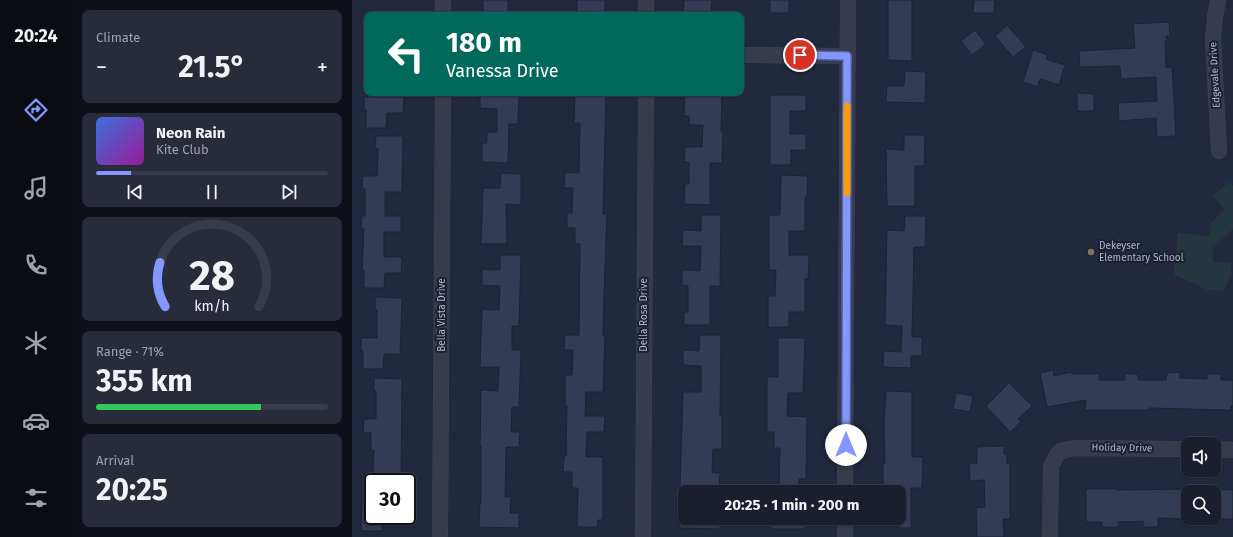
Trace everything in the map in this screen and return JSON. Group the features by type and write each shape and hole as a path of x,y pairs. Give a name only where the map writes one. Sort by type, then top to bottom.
{"street":[{"path":"443,0 443,12"},
{"path":"646,0 646,12"},
{"path":"845,485 848,0"},
{"name":"Edgevale Drive","path":"1218,0 1214,17 1213,39 1219,151"},
{"path":"744,55 847,56"},
{"name":"Bella Vista Drive","path":"440,537 443,96"},
{"name":"Della Rosa Drive","path":"643,537 646,96"},
{"name":"Holiday Drive","path":"1050,537 1051,466 1061,451 1074,448 1181,449"},
{"path":"1221,450 1233,450"},
{"path":"845,525 845,537"}],"shaded area":[{"path":"1229,182 1233,186 1233,229 1213,248 1213,262 1231,263 1232,274 1223,292 1205,289 1175,275 1174,271 1178,233 1210,236 1211,222 1225,210 1213,196"}],"building":[{"path":"483,0 508,0 508,12 483,12"},
{"path":"577,0 605,0 605,12 577,12"},
{"path":"684,0 712,0 711,12 683,12"},
{"path":"770,0 789,0 789,13 770,13"},
{"path":"888,0 912,0 912,61 888,60"},
{"path":"974,0 995,0 994,13 973,13"},
{"path":"1169,22 1170,36 1166,36 1167,41 1165,41 1166,68 1172,67 1176,136 1157,137 1156,118 1119,121 1118,103 1157,101 1156,77 1121,79 1120,66 1080,67 1079,51 1135,48 1133,24"},
{"path":"1007,25 1026,47 1013,57 995,36"},
{"path":"975,30 986,44 972,55 961,41"},
{"path":"1033,50 1048,55 1046,59 1065,65 1059,85 1040,79 1038,87 1023,82"},
{"path":"905,71 926,72 925,103 886,102 887,86 904,86"},
{"path":"1077,93 1094,94 1094,111 1077,111"},
{"path":"770,95 806,95 806,111 790,111 790,134 806,134 806,150 791,150 791,165 770,165"},
{"path":"480,96 519,96 518,124 509,124 508,163 482,162 482,143 487,143 487,132 497,132 497,109 480,108"},
{"path":"575,96 606,96 603,214 607,214 603,336 605,336 603,392 586,392 585,416 605,416 604,432 587,432 586,457 603,457 603,520 598,520 597,527 577,527 578,488 572,488 572,472 563,472 564,456 566,456 567,406 565,406 565,375 572,375 573,350 564,350 565,335 579,335 580,244 575,244 575,228 567,228 567,213 572,213 573,188 564,188 565,172 579,173 580,123 574,123"},
{"path":"685,96 722,96 722,163 710,163 710,205 684,204 685,184 689,184 689,162 684,162 685,147 702,147 703,125 689,125 689,116 684,116"},
{"path":"364,97 404,97 403,113 387,113 386,128 366,128"},
{"path":"904,135 925,135 924,166 915,166 915,206 887,206 886,149 904,150"},
{"path":"376,136 403,136 402,192 385,192 385,216 401,216 401,232 384,232 384,257 402,257 401,273 385,273 384,288 364,288 364,270 362,270 364,229 361,229 362,216 365,216 365,189 362,189 363,176 377,176 378,149 375,149"},
{"path":"501,173 521,174 521,205 506,204 507,244 481,244 483,188 500,188"},
{"path":"781,175 808,176 807,197 805,197 805,231 789,231 789,255 809,255 808,279 805,279 805,312 789,312 789,327 768,327 768,296 775,296 776,270 769,270 769,215 780,215"},
{"path":"701,215 721,215 720,286 710,286 710,325 684,325 684,312 688,312 688,286 682,285 682,270 700,271 701,246 682,246 683,230 701,231"},
{"path":"905,216 926,216 925,247 914,247 912,337 922,337 922,356 911,356 911,368 883,367 884,351 901,352 902,326 885,325 887,230 904,231"},
{"path":"500,255 521,255 519,326 512,326 512,350 521,350 519,407 512,407 511,432 520,432 519,447 506,447 505,497 511,497 510,513 519,513 519,528 479,527 481,503 481,390 498,391 499,367 480,367 482,309 499,310 500,286 482,285 482,269 500,270"},
{"path":"375,297 402,298 400,354 384,354 383,369 363,369 361,338 377,338 377,310 375,310"},
{"path":"700,335 721,335 720,416 722,416 722,449 713,449 712,473 720,473 719,485 680,485 683,392 701,392 701,366 683,365 683,350 699,351"},
{"path":"778,338 805,338 803,393 788,393 787,416 807,417 806,479 799,479 799,485 779,485 780,448 774,448 774,432 767,432 767,377 778,377"},
{"path":"1053,370 1054,376 1071,372 1072,374 1099,374 1099,380 1125,380 1125,374 1138,374 1138,380 1166,380 1167,373 1180,372 1180,378 1207,379 1207,374 1221,374 1221,380 1233,380 1233,406 1231,406 1231,410 1149,408 1149,410 1085,410 1086,400 1047,407 1040,373"},
{"path":"374,378 402,379 401,473 373,472 374,450 371,450 371,433 363,433 364,419 376,419 376,391 374,391"},
{"path":"1009,383 1032,406 1018,419 1021,422 1010,432 986,406"},
{"path":"886,391 912,392 912,457 923,457 922,488 911,488 911,528 899,528 899,525 906,525 906,485 883,485 883,463 885,463 884,424"},
{"path":"956,393 973,396 970,412 953,409"},
{"path":"1004,446 1004,454 1007,454 1007,464 1010,464 1010,519 1003,519 1004,537 977,537 976,508 985,507 984,480 970,481 969,463 977,463 977,447"},
{"path":"1086,489 1181,489 1181,519 1158,518 1158,527 1144,527 1143,521 1118,522 1118,527 1102,527 1102,522 1086,522"},
{"path":"1221,489 1233,490 1233,519 1221,519"},
{"path":"362,500 364,500 364,525 382,525 382,531 361,531"},
{"path":"680,525 720,525 720,529 680,528"},
{"path":"771,525 805,525 805,529 771,529"}],"slow traffic":[{"path":"847,106 847,193"}],"place":[{"name":"Dekeyser Elementary School","path":"1091,252"}],"route":[{"path":"800,55 847,56 846,445"}]}
